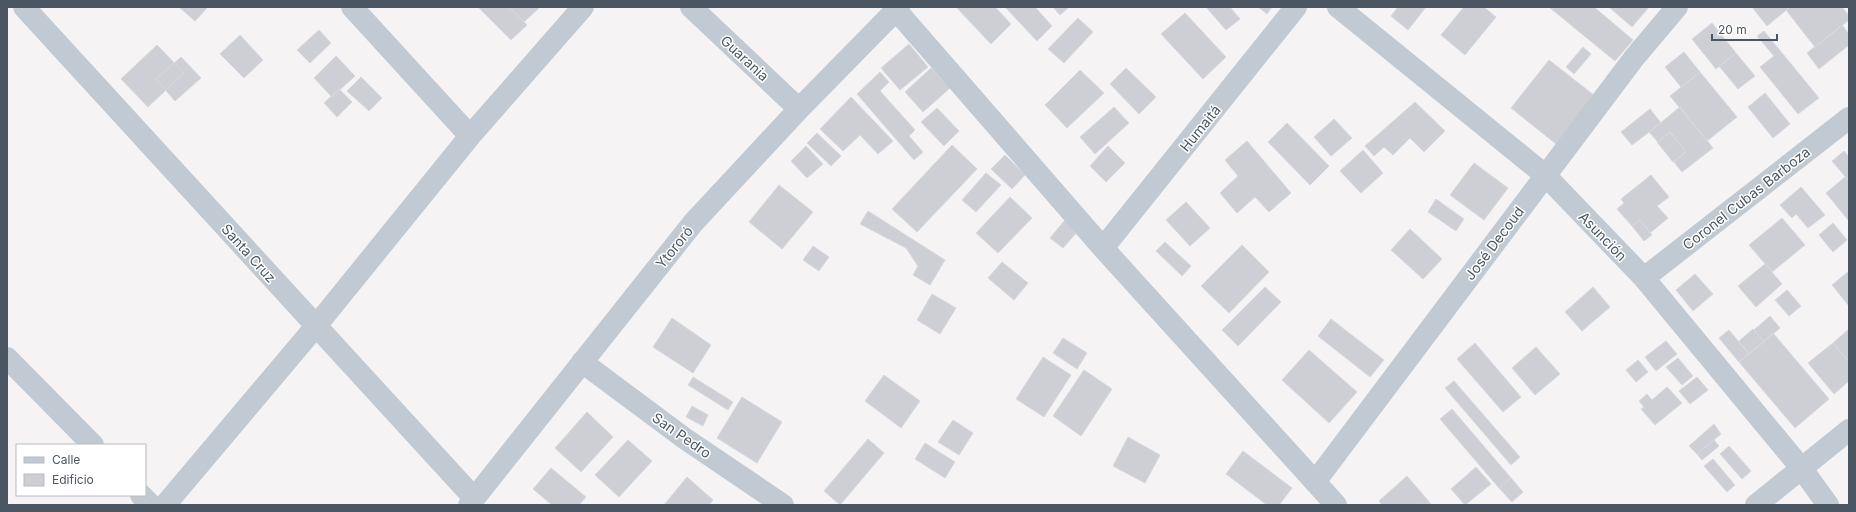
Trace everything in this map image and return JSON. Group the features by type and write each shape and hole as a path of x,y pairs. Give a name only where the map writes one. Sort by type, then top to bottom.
{"street":[{"name":"Santa Cruz","path":"24,7 316,326 472,502"},
{"path":"352,7 470,136"},
{"path":"165,505 316,326 470,136 583,7"},
{"name":"Guarania","path":"691,7 799,110"},
{"name":"Humaitá","path":"1103,248 1296,7"},
{"name":"Asunción","path":"1338,7 1545,175 1644,278 1802,469 1828,505"},
{"name":"José Decoud","path":"1315,482 1634,58 1677,7"},
{"path":"898,9 1103,248 1336,505"},
{"name":"Ytororó","path":"472,502 693,223 799,110 898,9"},
{"name":"Coronel Cubas Barboza","path":"1644,278 1849,118"},
{"path":"7,358 91,444"},
{"name":"San Pedro","path":"582,362 684,438 783,505"},
{"path":"1756,505 1849,430"},
{"path":"142,496 151,505"}],"building":[{"path":"179,7 208,7 195,21"},
{"path":"478,7 509,7 527,25 511,40"},
{"path":"509,7 540,7 524,22"},
{"path":"956,7 995,7 1011,24 991,44"},
{"path":"1005,7 1035,7 1052,26 1037,41"},
{"path":"1053,7 1069,7 1060,15"},
{"path":"1206,7 1230,7 1240,19 1226,30"},
{"path":"1258,7 1272,7 1267,14"},
{"path":"1398,7 1426,7 1408,30 1391,16"},
{"path":"1464,7 1484,7 1496,17 1465,55 1441,35"},
{"path":"1549,7 1594,7 1633,40 1615,61"},
{"path":"1609,7 1649,7 1632,27"},
{"path":"1752,7 1790,7 1767,26"},
{"path":"1790,7 1842,7 1849,16 1849,20 1815,47 1786,10"},
{"path":"1185,13 1226,57 1203,79 1161,34"},
{"path":"1078,18 1093,32 1064,63 1048,49"},
{"path":"1712,23 1736,53 1716,69 1692,39"},
{"path":"1842,25 1849,34 1849,45 1819,69 1807,53"},
{"path":"319,30 331,43 310,63 297,50"},
{"path":"1764,31 1819,98 1798,114 1760,67 1774,56 1757,36"},
{"path":"240,35 263,60 244,78 220,54"},
{"path":"909,44 928,67 900,90 881,68"},
{"path":"157,45 184,73 148,107 121,79"},
{"path":"1583,47 1591,54 1574,74 1566,67"},
{"path":"1684,52 1700,72 1681,87 1665,67"},
{"path":"1736,53 1755,76 1738,89 1719,66"},
{"path":"336,56 355,76 332,97 314,78"},
{"path":"181,57 201,78 175,101 156,79"},
{"path":"1549,60 1595,96 1556,144 1511,108"},
{"path":"931,68 950,88 923,112 905,92"},
{"path":"1126,68 1156,97 1139,114 1110,84"},
{"path":"1080,70 1104,93 1067,128 1045,105"},
{"path":"880,72 889,82 880,91 915,130 909,136 923,152 914,160 857,94"},
{"path":"1700,72 1737,117 1707,141 1670,96"},
{"path":"361,77 382,98 369,111 347,91"},
{"path":"339,89 352,102 337,117 324,103"},
{"path":"1765,93 1790,124 1773,138 1748,107"},
{"path":"851,97 893,141 878,154 860,135 843,151 820,129"},
{"path":"1415,102 1445,131 1424,152 1410,138 1393,155 1384,147 1374,156 1365,146"},
{"path":"1114,107 1129,123 1095,154 1080,137"},
{"path":"1680,107 1713,148 1682,172 1674,162 1686,152 1670,132 1658,142 1649,132"},
{"path":"937,108 959,131 944,146 921,122"},
{"path":"1650,109 1661,123 1632,145 1621,132"},
{"path":"1334,119 1352,138 1331,156 1314,137"},
{"path":"1287,123 1329,166 1310,185 1268,142"},
{"path":"1670,132 1686,152 1673,162 1657,142"},
{"path":"817,133 841,156 831,166 807,143"},
{"path":"1247,141 1291,193 1269,212 1255,197 1237,213 1220,193 1238,176 1225,160"},
{"path":"952,145 977,169 917,232 892,209"},
{"path":"806,146 823,164 807,178 791,161"},
{"path":"1108,146 1125,163 1106,182 1090,166"},
{"path":"1363,150 1383,173 1361,193 1340,171"},
{"path":"1844,151 1849,157 1849,181 1832,161"},
{"path":"1005,155 1025,175 1012,189 991,169"},
{"path":"1474,163 1508,188 1484,220 1450,195"},
{"path":"986,173 1001,185 976,212 962,200"},
{"path":"1651,175 1669,197 1657,206 1668,218 1650,233 1640,220 1632,226 1617,209 1624,203 1621,199"},
{"path":"1845,177 1849,181 1849,221 1826,193"},
{"path":"779,185 813,212 782,249 749,222"},
{"path":"1801,187 1825,215 1808,228 1796,214 1792,218 1780,205"},
{"path":"1010,197 1032,218 998,253 976,233"},
{"path":"1436,199 1464,219 1456,231 1428,212"},
{"path":"1186,202 1210,228 1190,246 1166,220"},
{"path":"868,211 945,260 930,285 913,275 918,266 906,248 860,224"},
{"path":"1782,218 1805,245 1772,272 1749,245"},
{"path":"1065,220 1078,231 1063,248 1050,238"},
{"path":"1640,220 1652,235 1644,241 1632,226"},
{"path":"1833,223 1847,240 1833,252 1819,235"},
{"path":"1410,229 1442,259 1423,279 1391,250"},
{"path":"1165,242 1191,266 1182,276 1156,251"},
{"path":"1242,245 1269,272 1229,313 1201,286"},
{"path":"813,246 829,257 819,271 803,260"},
{"path":"1002,262 1028,283 1014,300 988,278"},
{"path":"1765,264 1782,284 1756,307 1738,286"},
{"path":"1849,271 1849,306 1832,285"},
{"path":"1695,274 1713,294 1693,311 1676,290"},
{"path":"1265,287 1281,302 1238,346 1222,330"},
{"path":"1593,287 1610,307 1582,331 1565,312"},
{"path":"1787,290 1801,306 1789,316 1775,300"},
{"path":"932,294 956,308 940,334 917,320"},
{"path":"1770,316 1780,328 1764,342 1754,330"},
{"path":"672,318 711,345 693,373 653,347"},
{"path":"1331,319 1384,360 1370,377 1318,336"},
{"path":"1753,329 1764,342 1749,354 1739,341"},
{"path":"1849,329 1849,362 1833,343"},
{"path":"1729,330 1749,354 1739,362 1719,338"},
{"path":"1773,333 1829,399 1795,428 1739,362"},
{"path":"1063,338 1087,353 1077,369 1053,353"},
{"path":"1666,341 1677,354 1656,371 1645,357"},
{"path":"1475,343 1521,397 1503,412 1457,359"},
{"path":"1833,343 1849,362 1849,381 1834,394 1808,363"},
{"path":"1536,347 1560,374 1535,395 1512,368"},
{"path":"1309,350 1357,392 1329,423 1282,380"},
{"path":"1043,357 1071,375 1044,417 1016,399"},
{"path":"1678,358 1693,376 1682,385 1666,367"},
{"path":"1638,360 1648,372 1636,382 1626,370"},
{"path":"1084,370 1112,389 1081,436 1053,416"},
{"path":"884,375 920,401 901,428 865,401"},
{"path":"693,377 733,402 728,410 688,385"},
{"path":"1697,377 1708,390 1690,404 1679,391"},
{"path":"1454,381 1520,457 1511,465 1445,388"},
{"path":"1667,387 1682,403 1655,425 1641,409 1644,407 1639,401 1647,394 1652,400"},
{"path":"742,397 782,422 757,463 717,438"},
{"path":"692,406 708,415 703,426 686,417"},
{"path":"1452,409 1511,478 1499,488 1440,419"},
{"path":"587,412 613,437 581,472 555,448"},
{"path":"953,420 973,433 959,455 938,442"},
{"path":"1714,424 1721,434 1697,454 1689,446"},
{"path":"1128,437 1160,455 1145,483 1113,466"},
{"path":"868,439 884,453 840,505 824,491"},
{"path":"628,440 652,461 619,497 595,475"},
{"path":"1714,440 1719,446 1702,460 1697,454"},
{"path":"925,443 955,462 945,478 915,459"},
{"path":"1729,446 1751,471 1742,479 1720,454"},
{"path":"1243,451 1292,488 1279,505 1267,505 1226,474"},
{"path":"1713,459 1735,485 1727,492 1704,466"},
{"path":"1476,467 1491,484 1465,505 1451,489"},
{"path":"551,468 586,497 579,505 552,505 533,489"},
{"path":"1407,476 1431,504 1382,505 1379,501"},
{"path":"687,477 713,500 709,505 664,505"},
{"path":"1511,478 1523,492 1512,502 1499,488"}]}
